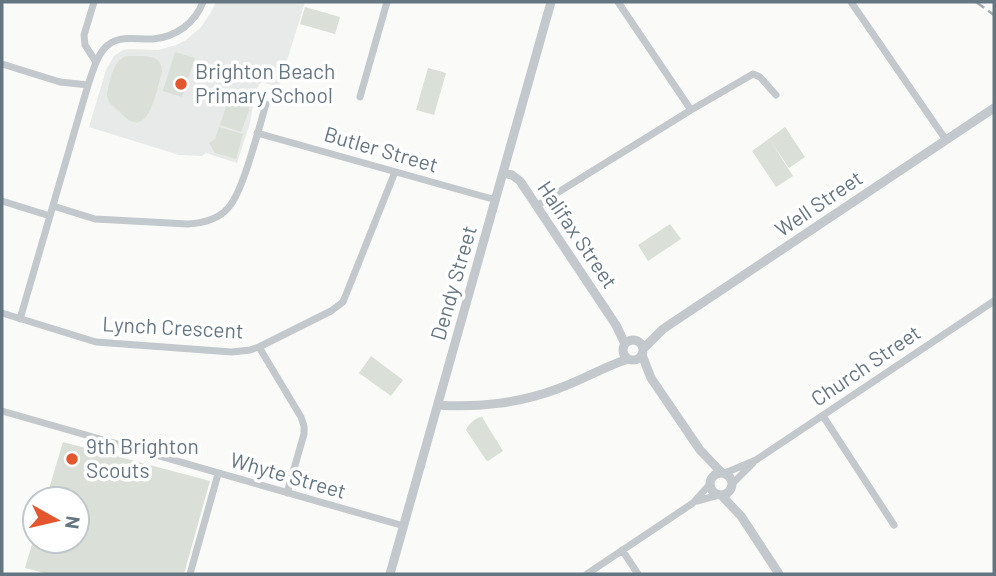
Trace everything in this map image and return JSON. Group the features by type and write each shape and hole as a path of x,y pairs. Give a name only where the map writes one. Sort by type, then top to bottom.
{"street":[{"path":"94,2 84,41 96,62"},
{"path":"20,319 88,85 102,51 125,37 151,39 180,30 195,18 203,2"},
{"path":"360,97 387,2"},
{"name":"Dendy Street","path":"390,574 551,2"},
{"path":"618,2 691,110"},
{"path":"850,2 946,140"},
{"path":"2,64 66,84 88,85"},
{"path":"536,206 753,74 761,77 776,95"},
{"path":"53,206 100,219 188,224 206,222 222,214 233,203 266,104"},
{"name":"Well Street","path":"438,405 509,402 556,390 602,369 946,140 993,112"},
{"name":"Butler Street","path":"257,133 496,200"},
{"name":"Lynch Crescent","path":"2,313 96,342 232,352 259,347 331,311 343,302 395,172"},
{"name":"Halifax Street","path":"503,173 520,181 699,450 711,482"},
{"path":"2,201 50,216"},
{"name":"Church Street","path":"724,473 756,460 994,301"},
{"path":"259,347 304,426 287,493"},
{"name":"Whyte Street","path":"2,411 404,526"},
{"path":"822,416 894,525"},
{"name":"Halifax Street","path":"699,450 724,473"},
{"name":"Church Street","path":"587,574 693,503 726,491 756,460"},
{"path":"726,491 713,491 711,482 716,474 724,473 730,478 726,491 779,574"},
{"path":"190,574 218,474"},
{"name":"Church Street","path":"693,503 711,482"},
{"path":"622,550 638,574"}],"shaded area":[{"name":"Brighton Beach Primary School","path":"216,2 305,2 279,87 261,82 255,92 250,123 237,163 206,153 202,156 179,155 89,127 106,70 114,56 123,50 158,50 186,40 201,27"},
{"path":"305,7 340,17 335,34 300,24"},
{"path":"175,52 195,58 182,97 163,91"},
{"path":"127,56 155,58 161,66 162,72 153,104 145,118 139,122 127,119 110,104 107,96 115,66"},
{"path":"428,68 446,73 434,115 416,110"},
{"path":"240,91 246,93 249,110 241,132 220,125 228,100"},
{"path":"219,127 243,134 236,159 215,153 209,143 215,139"},
{"path":"785,127 805,157 789,168 770,140 793,176 776,187 752,151"},
{"path":"670,224 681,239 648,261 638,245"},
{"path":"371,356 403,380 391,396 359,373"},
{"path":"482,417 503,451 488,461 466,430 472,422"},
{"path":"63,442 210,481 184,574 43,574 25,568 29,555 91,555 91,485 50,485"}],"railway":[{"path":"976,2 994,15"}],"place":[{"name":"Brighton Beach Primary School","path":"181,84"},
{"name":"9th Brighton Scouts","path":"72,459"}]}
